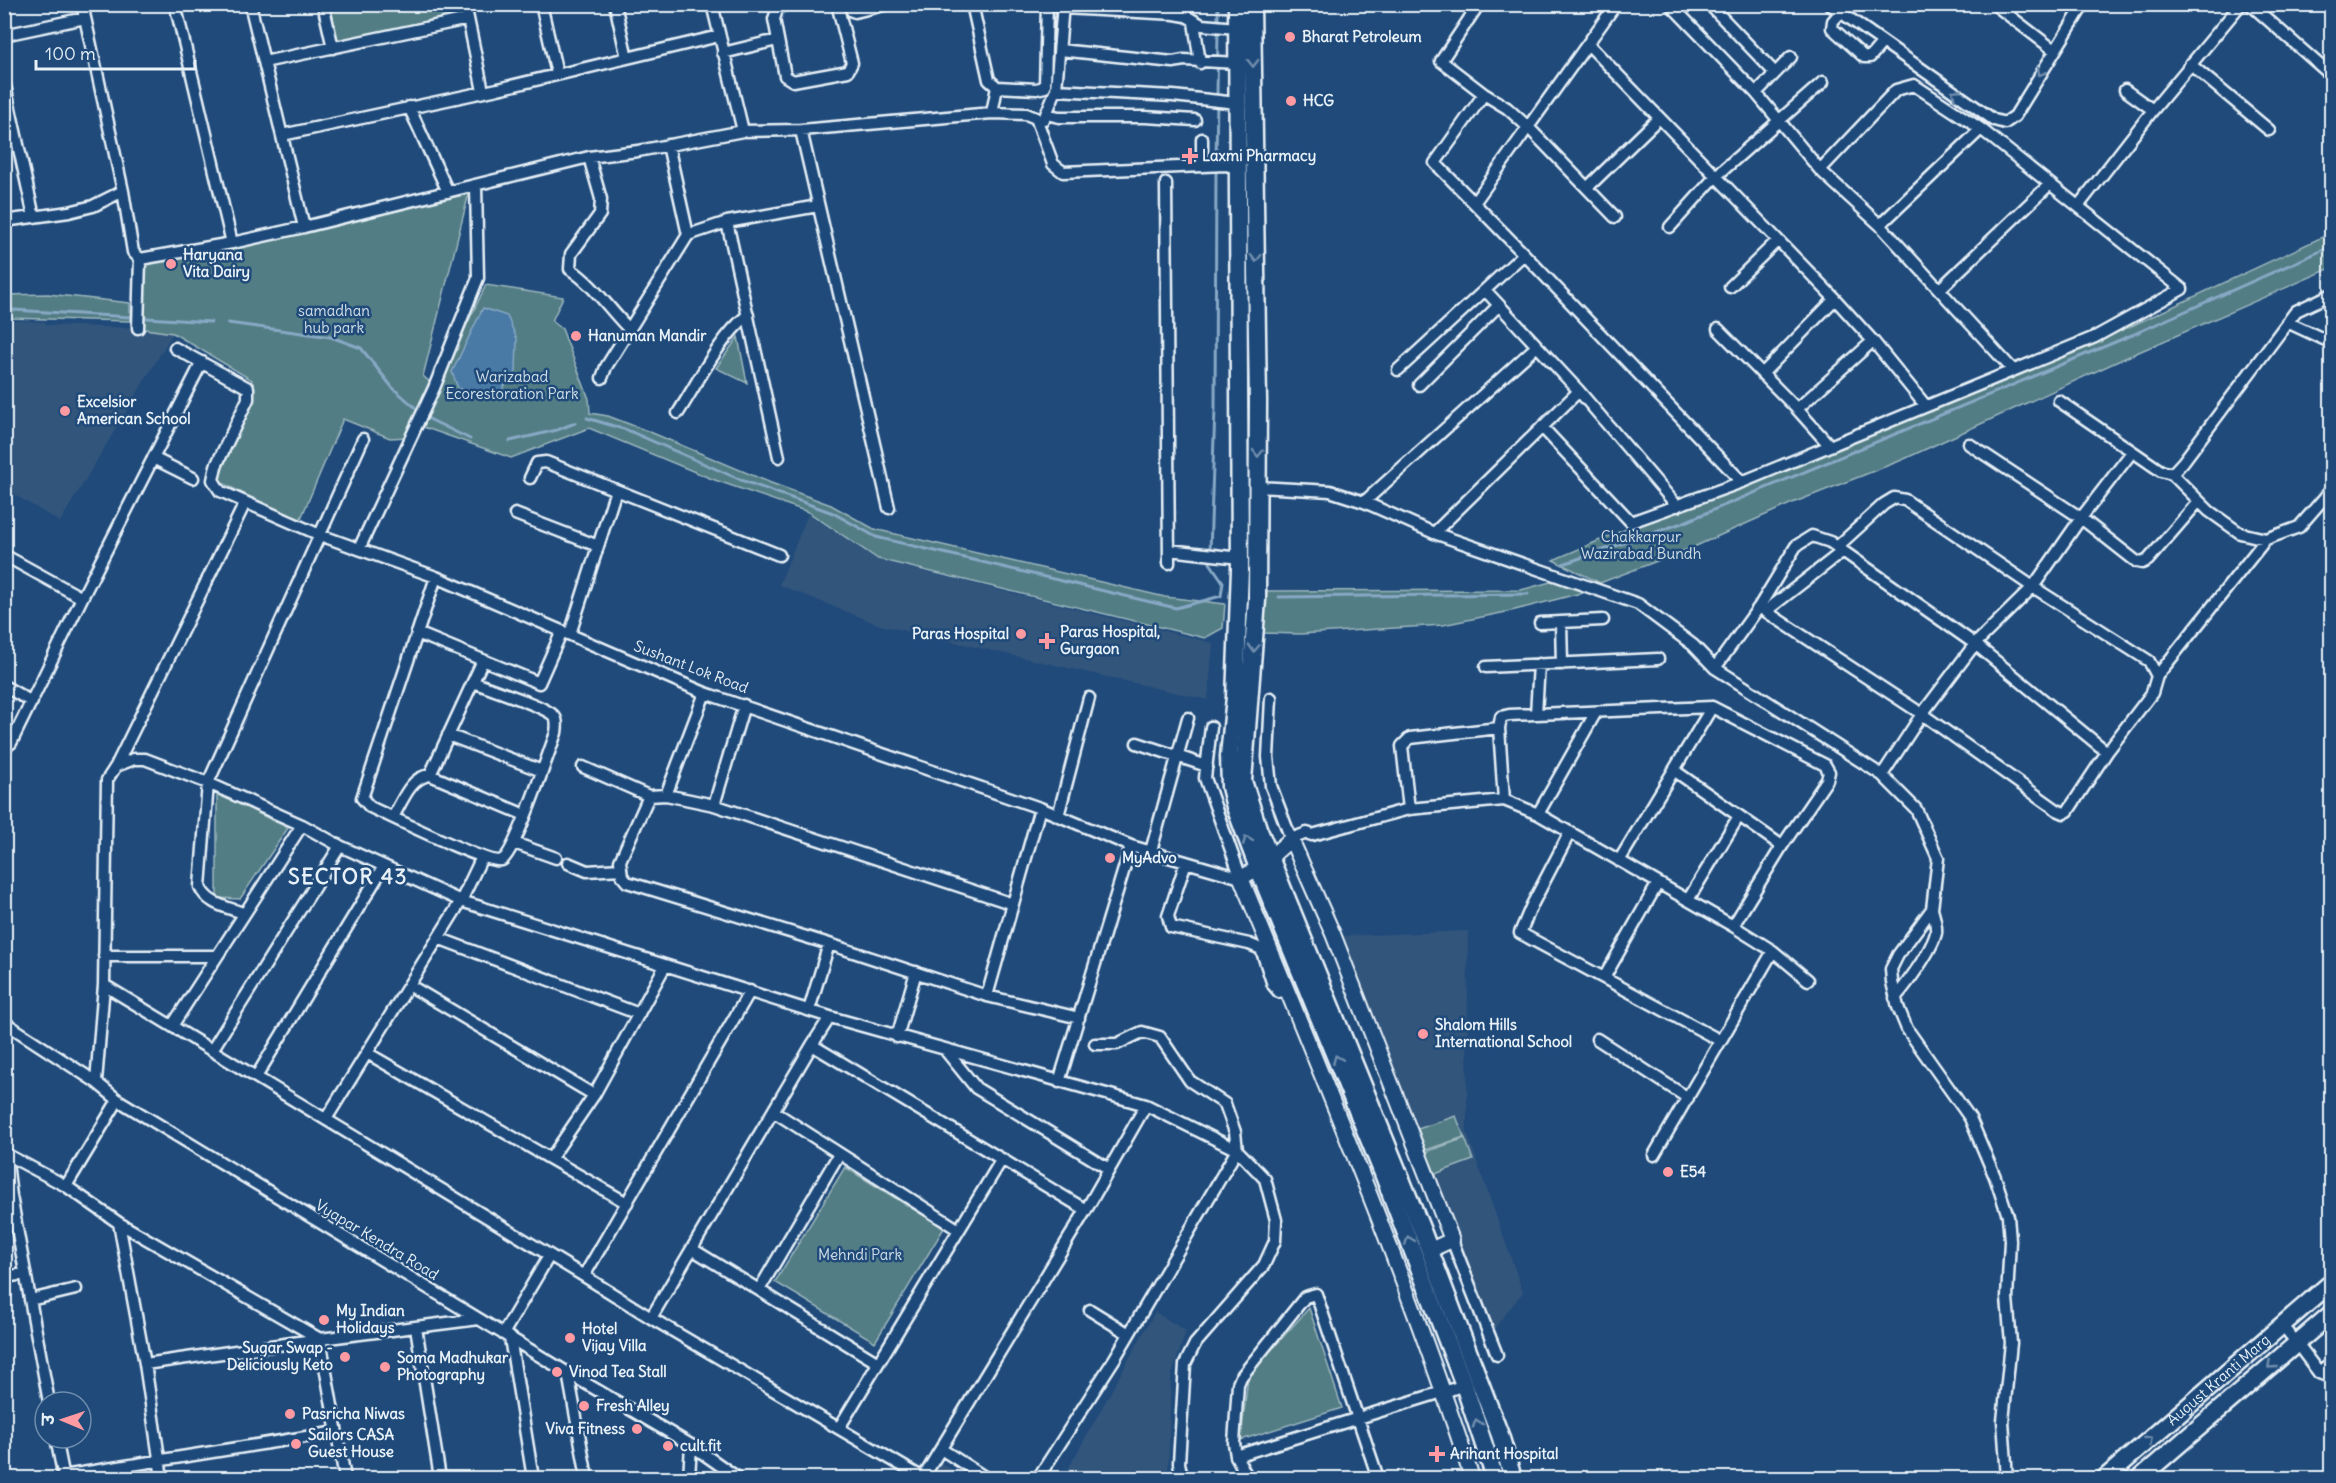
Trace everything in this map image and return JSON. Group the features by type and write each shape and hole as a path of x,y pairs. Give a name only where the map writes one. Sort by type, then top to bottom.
{"main road":[{"path":"1237,4 1218,63 1230,102 1240,558 1235,698 1229,756 1230,787 1235,807 1264,862 1430,1250 1500,1435 1514,1479"},
{"path":"1252,4 1256,167 1257,600 1243,781 1258,828 1264,862 1464,1385 1495,1479"},
{"name":"August Kranti Marg","path":"2105,1479 2331,1282"},
{"name":"August Kranti Marg","path":"2140,1479 2331,1313"}],"street":[{"path":"82,4 123,191 133,252 140,259 138,328"},
{"path":"175,4 232,243"},
{"path":"250,4 304,227"},
{"path":"323,4 333,48"},
{"path":"465,4 483,91"},
{"path":"541,4 557,74"},
{"path":"615,4 627,57"},
{"path":"789,4 778,7 775,12 777,40 785,76 793,81 848,71 852,63 837,4"},
{"path":"849,4 855,12 888,4"},
{"path":"972,4 989,80 997,87 1036,89 1045,87 1047,4"},
{"path":"1189,4 1194,21 1218,63"},
{"path":"1479,4 1441,61 1484,94 1507,108 1615,217"},
{"path":"1474,202 1616,4"},
{"path":"1670,4 1756,93 1820,170 1880,225 2013,370"},
{"path":"1709,4 1775,73"},
{"path":"1829,4 1994,120 2005,123 2015,116 2084,4"},
{"path":"1994,4 2054,50"},
{"path":"2079,205 2190,64 2241,4"},
{"path":"2250,4 2331,76"},
{"path":"715,5 719,36 743,131"},
{"path":"1040,130 1056,90 1063,6 1175,14 1194,21 1229,28"},
{"path":"1842,12 1833,21 1832,28 1864,57 1870,57 1882,43"},
{"path":"4,35 85,18"},
{"path":"264,62 468,20"},
{"path":"282,135 498,89 719,36"},
{"path":"723,53 777,40"},
{"path":"1588,44 1714,177 1835,299 1925,405"},
{"path":"1060,50 1173,62 1184,60 1218,63"},
{"path":"1756,93 1791,57"},
{"path":"2190,64 2269,130"},
{"path":"4,81 34,217"},
{"path":"1670,227 1714,177 1823,82"},
{"path":"1542,427 1631,522 1742,482 1925,405 2096,337 2182,289 1981,129 1914,85 1896,90 1820,170"},
{"path":"992,113 997,87"},
{"path":"1056,90 1230,102"},
{"path":"2125,90 2153,110"},
{"path":"1484,94 1435,163 1742,482"},
{"path":"409,107 448,192"},
{"path":"140,259 232,243 304,227 589,157 668,146 743,131 801,130 992,113 1026,114 1036,118 1053,164 1063,172 1205,165 1231,166"},
{"path":"1046,114 1059,117 1145,117 1195,120"},
{"path":"1587,188 1659,118"},
{"path":"1880,225 1981,129"},
{"path":"801,130 889,508"},
{"path":"1202,139 1205,165"},
{"path":"668,146 688,235"},
{"path":"589,157 601,199 600,214 571,254 570,269 590,283 629,329"},
{"path":"1166,183 1169,563"},
{"path":"1941,289 2050,184"},
{"path":"359,549 434,388 478,278 476,186"},
{"path":"4,221 69,212 93,206 123,191"},
{"path":"602,378 606,367 688,235 727,222 818,206"},
{"path":"727,222 779,457"},
{"path":"1730,286 1777,241"},
{"path":"1398,370 1524,254"},
{"path":"1485,290 1579,391 1677,506"},
{"path":"2172,474 2184,462 2295,311 2331,294"},
{"path":"1762,374 1835,299"},
{"path":"1419,385 1499,305"},
{"path":"678,413 717,352 748,315"},
{"path":"2287,322 2331,343"},
{"path":"1718,328 1830,446"},
{"path":"1797,409 1872,340"},
{"path":"1364,502 1537,346"},
{"path":"4,748 11,743 202,362 175,348"},
{"name":"Sushant Lok Road","path":"202,362 248,388 248,399 216,466 213,480 220,491 320,535 436,577 705,693 1040,808 1131,846 1241,878"},
{"path":"1434,533 1579,391"},
{"path":"2059,401 2161,471 2172,474 2209,511 2240,533 2266,539"},
{"path":"243,913 211,901 204,896 200,887 208,783 363,439"},
{"path":"1969,444 2081,518 2137,562 2142,563 2148,560 2199,501"},
{"path":"1882,775 1922,714 1975,644 2033,587 2081,518 2132,452"},
{"path":"153,458 193,478"},
{"path":"530,478 537,464 546,462 779,555"},
{"path":"1257,487 1330,490 1364,502 1434,533 1638,604 1693,645 1715,668 1882,775 1916,809 1938,858 1932,909 1936,923 1935,934 1912,978 1895,998"},
{"path":"1763,609 1922,714 2064,813 2068,811 2107,752 2152,693 2157,676 2266,539 2299,527 2331,489"},
{"path":"417,633 539,683 566,633 616,490"},
{"path":"1763,609 1840,549 1884,504 1894,498 1905,500 2033,587 2149,661 2157,676"},
{"path":"96,1082 104,985 107,780 116,766 245,502"},
{"path":"515,514 598,546"},
{"path":"1715,668 1763,609 1796,546 1812,536 1830,542 1975,644 2107,752"},
{"path":"1169,550 1240,558"},
{"path":"4,555 82,598"},
{"path":"436,577 362,793 364,803 495,861 507,856 514,843 556,733 557,723 554,715 541,708 473,682"},
{"path":"1540,623 1603,620"},
{"path":"1561,622 1562,664"},
{"path":"1486,667 1658,659"},
{"path":"429,775 483,660"},
{"path":"1536,714 1539,664"},
{"path":"4,686 32,702"},
{"path":"666,795 705,693"},
{"path":"1058,816 1089,698"},
{"path":"1271,698 1268,757 1271,786 1292,842 1333,934 1497,1355"},
{"path":"714,805 744,705"},
{"path":"1619,861 1712,707"},
{"path":"1504,800 1499,728 1501,717 1712,707 1825,765 1829,772 1827,780 1782,846 1733,926"},
{"path":"1538,814 1596,712"},
{"path":"1151,851 1188,718"},
{"path":"1211,727 1205,778 1208,792 1389,1242 1472,1479"},
{"path":"1409,809 1402,746 1410,738 1499,728"},
{"path":"448,735 542,771"},
{"path":"1137,743 1207,766"},
{"path":"116,766 135,759 145,759 208,783 461,900 830,1017 1146,1105 1237,1150 1265,1179 1276,1220 1275,1240 1264,1265 1195,1344 1185,1364 1179,1463 1182,1479"},
{"path":"583,767 649,796 666,795 714,805 1013,904"},
{"path":"1675,771 1782,846"},
{"path":"393,817 414,782 422,776 429,775 525,815"},
{"path":"649,796 620,861 622,876 627,882 829,944 987,996 1079,1018"},
{"path":"1241,878 1292,842 1309,841 1312,835 1409,809 1504,800 1538,814 1733,926 1773,951 1808,980"},
{"path":"987,996 1040,808"},
{"path":"1688,900 1738,816"},
{"path":"172,1026 302,825"},
{"path":"1570,832 1520,933 1721,1041"},
{"path":"514,843 556,858"},
{"path":"212,1050 340,846"},
{"path":"1059,1082 1131,846"},
{"path":"326,1119 461,900 482,856"},
{"path":"1186,862 1168,916 1171,927 1249,944 1261,949 1273,985 1279,992 1287,990"},
{"path":"568,863 587,872 621,869"},
{"path":"256,1077 384,866"},
{"path":"1604,978 1658,883"},
{"path":"1932,909 1898,955 1891,969 1895,998 1907,1029 1970,1118 1995,1177 2008,1216 2010,1241 2007,1298 2011,1343 2003,1420 2007,1479"},
{"path":"438,938 639,1014"},
{"path":"809,1010 829,944"},
{"path":"1654,1155 1773,951"},
{"path":"104,956 216,956"},
{"path":"551,1158 594,1095 665,966"},
{"path":"897,1037 916,972"},
{"path":"104,985 651,1318 923,1478 1086,1210 1146,1105"},
{"path":"409,985 594,1095"},
{"path":"584,1276 750,992"},
{"path":"651,1318 830,1017"},
{"name":"Vyapar Kendra Road","path":"4,1022 96,1082 118,1100 691,1445 738,1479"},
{"path":"1038,1479 1129,1335 1237,1150 1235,1132 1225,1104 1190,1081 1160,1037 1142,1032 1117,1044 1095,1044"},
{"path":"1597,1039 1688,1098"},
{"path":"812,1045 1086,1210"},
{"path":"946,1050 976,1088 1109,1169"},
{"path":"367,1053 627,1203"},
{"path":"66,1185 118,1100"},
{"path":"773,1111 959,1230"},
{"path":"5,1154 66,1185 119,1223 320,1339 345,1479"},
{"path":"5,1154 8,1197 47,1390"},
{"path":"759,1290 840,1154"},
{"path":"839,1428 1002,1159"},
{"path":"119,1223 145,1364 162,1479"},
{"path":"1430,1250 1452,1240"},
{"path":"692,1249 878,1363"},
{"path":"533,1479 507,1336 549,1256"},
{"path":"4,1277 25,1274"},
{"path":"30,1300 76,1289"},
{"path":"1248,1479 1236,1456 1234,1443 1238,1384 1241,1377 1305,1296 1316,1294 1378,1479"},
{"path":"1090,1310 1129,1335"},
{"path":"145,1364 479,1319"},
{"path":"2282,1324 2319,1373 2331,1378"},
{"path":"416,1327 440,1479"},
{"path":"2319,1373 2331,1363"},
{"path":"568,1373 588,1479"},
{"path":"1236,1456 1464,1385"},
{"path":"58,1450 63,1477 337,1432"},
{"path":"689,1479 691,1445"},
{"path":"941,1449 986,1479"}],"shaded area":[{"path":"483,308 507,316 517,339 516,372 497,395 479,398 458,388 452,372"},
{"name":"Excelsior American School","path":"4,320 46,322 46,325 138,328 173,333 60,522 5,489"},
{"path":"808,514 878,560 1213,643 1208,700 880,625 779,585"},
{"name":"Shalom Hills International School","path":"1468,931 1467,1133 1523,1292 1493,1330 1341,936"},
{"path":"1155,1312 1186,1331 1171,1377 1168,1478 1084,1478 1068,1469"},
{"path":"941,1463 966,1478 932,1478"}],"green space":[{"path":"327,5 462,5 464,13 335,41"},
{"name":"samadhan hub park","path":"470,189 423,376 432,384 422,418 486,285 563,297 552,321 562,329 589,399 590,413 608,416 650,432 771,483 831,505 874,529 1165,597 1225,604 1223,628 1205,638 878,559 808,512 712,479 589,428 511,458 412,423 408,437 390,438 343,419 299,523 219,481 252,380 173,333 138,328 147,259"},
{"name":"Chakkarpur Wazirabad Bundh","path":"2331,233 2331,268 2125,358 1902,460 1790,504 1696,546 1600,583 1553,560 1631,527 1778,473 2009,379 2127,328"},
{"path":"48,294 130,303 130,321 5,318 5,295"},
{"path":"738,337 747,383 716,368"},
{"name":"Chakkarpur Wazirabad Bundh","path":"1558,580 1585,592 1443,625 1300,634 1263,633 1264,591 1521,590"},
{"path":"217,793 288,828 240,899 217,898"},
{"path":"1456,1116 1464,1137 1426,1150 1418,1129"},
{"path":"1465,1138 1473,1160 1435,1174 1426,1152"},
{"name":"Mehndi Park","path":"845,1167 944,1228 875,1342 775,1282"},
{"path":"1309,1308 1342,1408 1241,1440 1248,1376"}],"waterway":[{"path":"1218,4 1218,24"},
{"path":"1216,162 1218,30"},
{"path":"1210,552 1215,409 1216,168"},
{"path":"1563,564 1682,523 2132,335 2332,246"},
{"path":"13,310 130,317"},
{"path":"147,318 211,322"},
{"path":"228,323 331,337 361,348 392,387 427,418 470,439"},
{"path":"587,418 627,430 741,480 833,513 876,537 1176,608 1221,596 1223,582 1210,563 1210,558"},
{"path":"510,441 557,430 575,423"},
{"path":"1279,597 1528,594"}],"place":[{"name":"Bharat Petroleum","path":"1290,37"},
{"name":"HCG","path":"1291,101"},
{"name":"Laxmi Pharmacy","path":"1190,156"},
{"name":"Haryana Vita Dairy","path":"171,264"},
{"name":"Hanuman Mandir","path":"576,336"},
{"name":"Excelsior American School","path":"65,411"},
{"name":"Paras Hospital","path":"1021,634"},
{"name":"Paras Hospital, Gurgaon","path":"1047,641"},
{"name":"MyAdvo","path":"1110,858"},
{"name":"Shalom Hills International School","path":"1423,1034"},
{"name":"E54","path":"1668,1172"},
{"name":"My Indian Holidays","path":"324,1320"},
{"name":"Hotel Vijay Villa","path":"570,1338"},
{"name":"Sugar Swap - Deliciously Keto","path":"345,1357"},
{"name":"Soma Madhukar Photography","path":"385,1367"},
{"name":"Vinod Tea Stall","path":"557,1372"},
{"name":"Fresh Alley","path":"584,1406"},
{"name":"Pasricha Niwas","path":"290,1414"},
{"name":"Viva Fitness","path":"637,1429"},
{"name":"Sailors CASA Guest House","path":"296,1444"},
{"name":"cult.fit","path":"668,1446"},
{"name":"Arihant Hospital","path":"1437,1454"}],"district":[{"name":"SECTOR 43","path":"348,877"}],"park label":[{"name":"Warizabad Ecorestoration Park","path":"512,386"}]}
